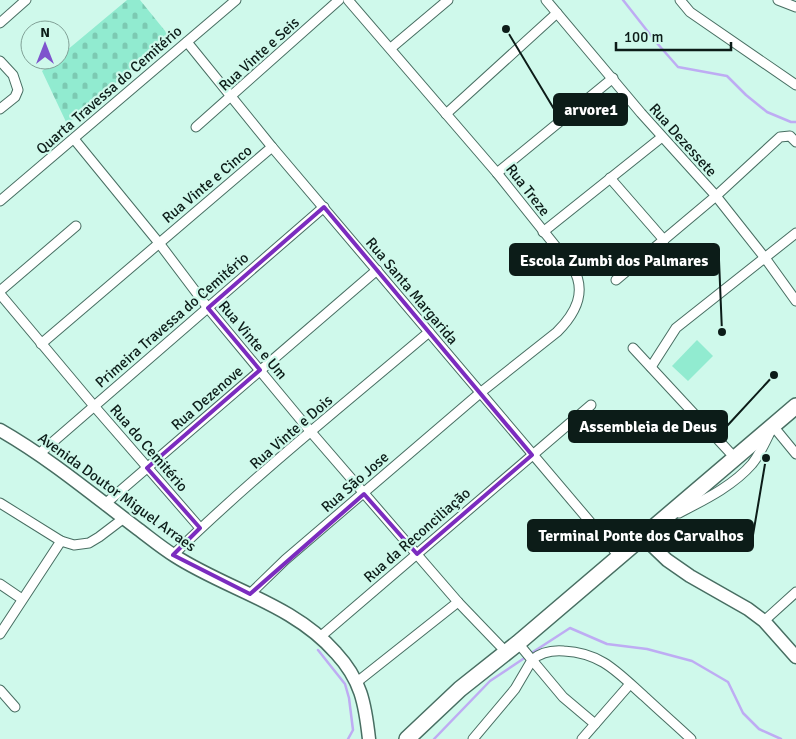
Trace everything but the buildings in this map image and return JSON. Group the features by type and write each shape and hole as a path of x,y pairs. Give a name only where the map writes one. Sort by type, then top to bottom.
{"main road":[{"path":"407,739 460,689 512,648 796,406"},
{"name":"Avenida Doutor Miguel Arraes","path":"0,430 39,454 172,555 278,608 320,637 336,653 357,682 366,713 369,739"},
{"path":"643,537 667,560 741,604 764,621 796,657"}],"street":[{"path":"0,23 26,0"},
{"name":"Quarta Travessa do Cemitério","path":"0,201 236,0"},
{"name":"Rua Vinte e Seis","path":"196,127 231,98 339,0"},
{"name":"Rua Treze","path":"348,0 497,173 578,276 580,293 566,323 480,393"},
{"path":"391,48 448,0"},
{"name":"Rua Dezessete","path":"546,0 662,137 716,196 795,298"},
{"path":"680,0 690,12 796,85"},
{"path":"778,0 796,7"},
{"path":"446,114 557,13"},
{"name":"Rua Santa Margarida","path":"187,42 272,147 532,455 620,556"},
{"path":"0,61 13,75 18,90 16,97 0,109"},
{"path":"497,173 613,78"},
{"path":"616,280 716,196 780,137 790,136 796,142"},
{"path":"544,232 662,137"},
{"name":"Rua Vinte e Um","path":"74,139 159,243 208,308 311,432 458,602 512,648 532,660 563,698 595,724"},
{"name":"Rua Vinte e Cinco","path":"41,344 272,147"},
{"path":"610,178 664,240"},
{"name":"Primeira Travessa do Cemitério","path":"39,454 324,207"},
{"path":"0,292 76,226"},
{"path":"651,367 676,328 796,232"},
{"name":"Rua Dezenove","path":"105,504 377,270"},
{"name":"Rua do Cemitério","path":"0,292 41,344 200,528"},
{"name":"Rua Vinte e Dois","path":"172,555 200,528 429,332"},
{"path":"633,348 735,458"},
{"name":"Rua São Jose","path":"250,594 285,560 480,393"},
{"name":"Rua da Reconciliação","path":"320,637 591,405"},
{"path":"660,522 718,492 739,476 753,463 773,426 796,454"},
{"path":"0,503 61,541 74,545 88,543 124,518"},
{"path":"0,634 61,541"},
{"path":"0,584 22,599"},
{"path":"764,621 796,592"},
{"path":"357,682 458,602"},
{"path":"473,739 511,695 532,660 538,655 559,650 587,654 610,665 688,738"},
{"path":"582,739 630,684"},
{"path":"0,690 15,708"}],"highlighted area":[{"path":"324,207 532,455 417,554 364,494 250,594 173,555 200,528 147,468 260,370 208,308"}],"green space":[{"path":"127,0 140,0 170,37 67,124 42,71 70,70 70,48"},
{"path":"697,340 713,356 688,381 672,366"}],"waterway":[{"path":"623,0 678,67 727,76 767,112 791,122 796,122"},
{"path":"533,652 570,628 607,644 647,649 692,661 728,682 743,713 759,729 781,739"},
{"path":"318,650 345,684 349,698 353,730 348,739"},
{"path":"434,739 490,681 523,659"}],"place":[{"name":"arvore1","path":"506,29"},
{"name":"Escola Zumbi dos Palmares","path":"722,332"},
{"name":"Assembleia de Deus","path":"774,375"},
{"name":"Terminal Ponte dos Carvalhos","path":"766,458"}]}
